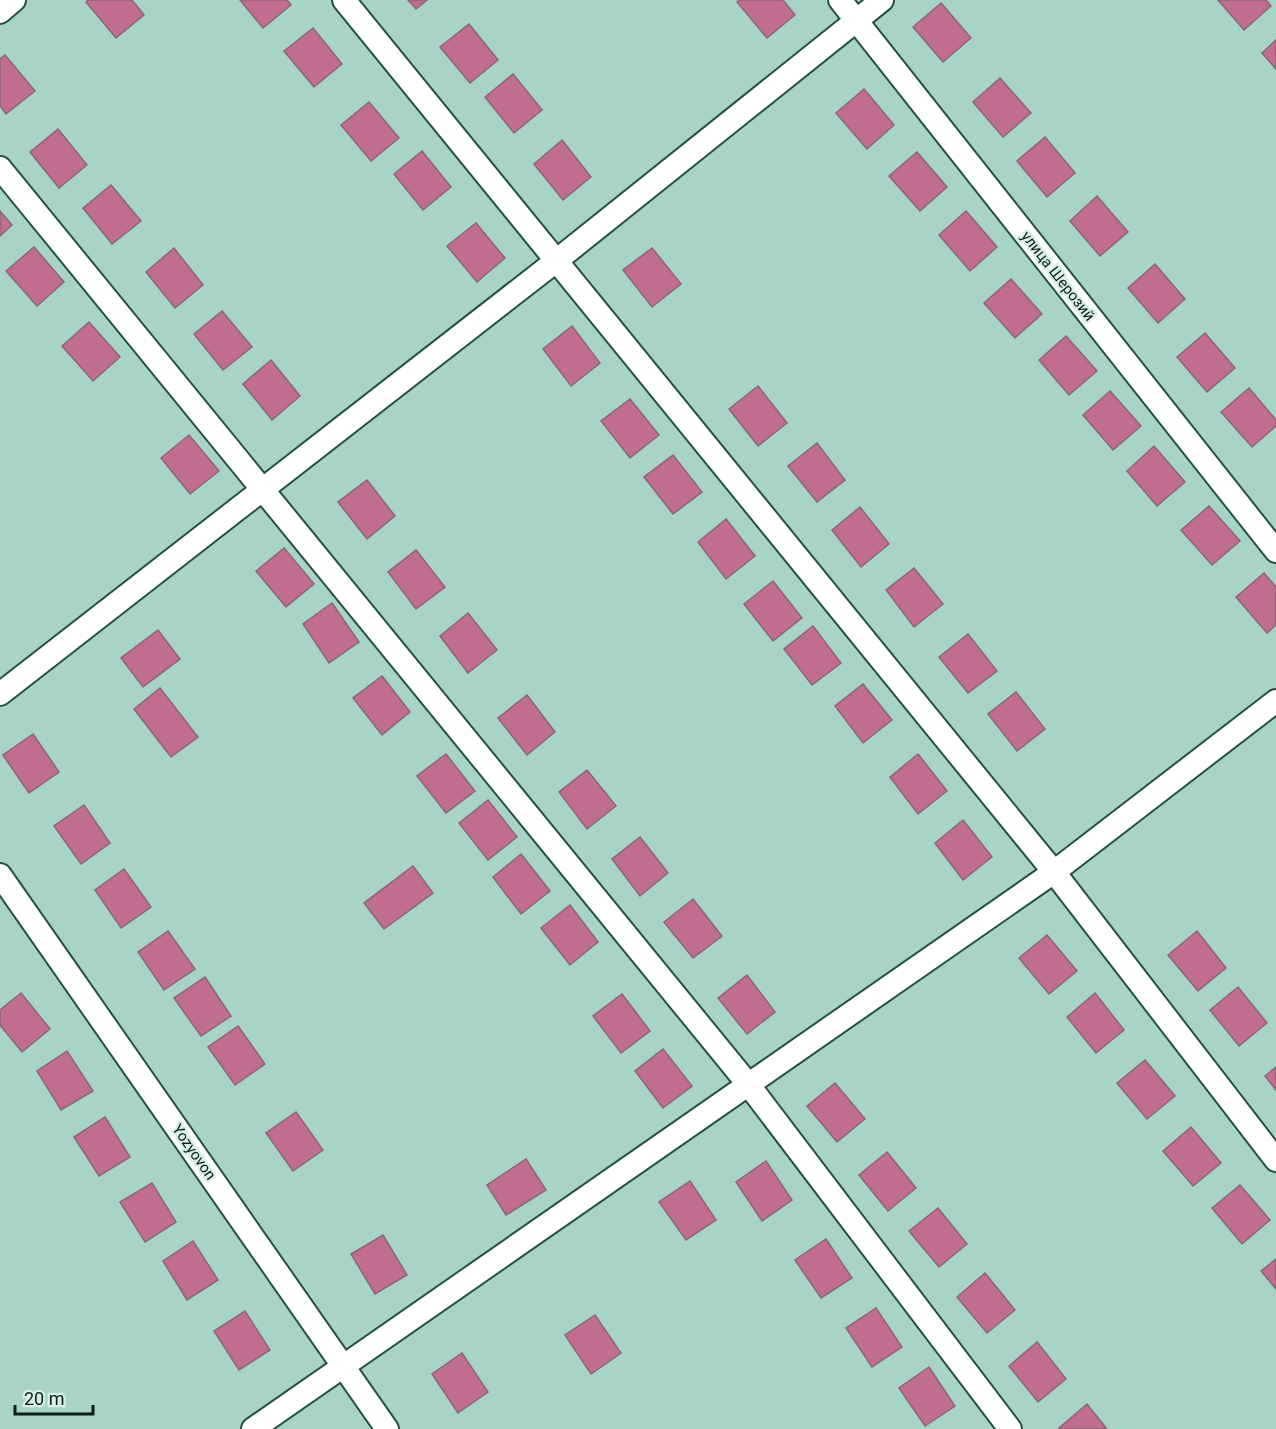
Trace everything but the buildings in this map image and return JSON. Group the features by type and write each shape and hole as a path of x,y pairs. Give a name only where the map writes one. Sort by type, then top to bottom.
{"street":[{"path":"0,12 14,0"},
{"path":"344,0 1054,872 1276,1160"},
{"name":"улица Шерозий","path":"840,0 1276,551"},
{"path":"0,694 556,261 882,0"},
{"path":"0,168 748,1084 1010,1429"},
{"path":"253,1429 1054,872 1276,701"},
{"name":"Yozyovon","path":"0,875 344,1364 387,1429"}]}
